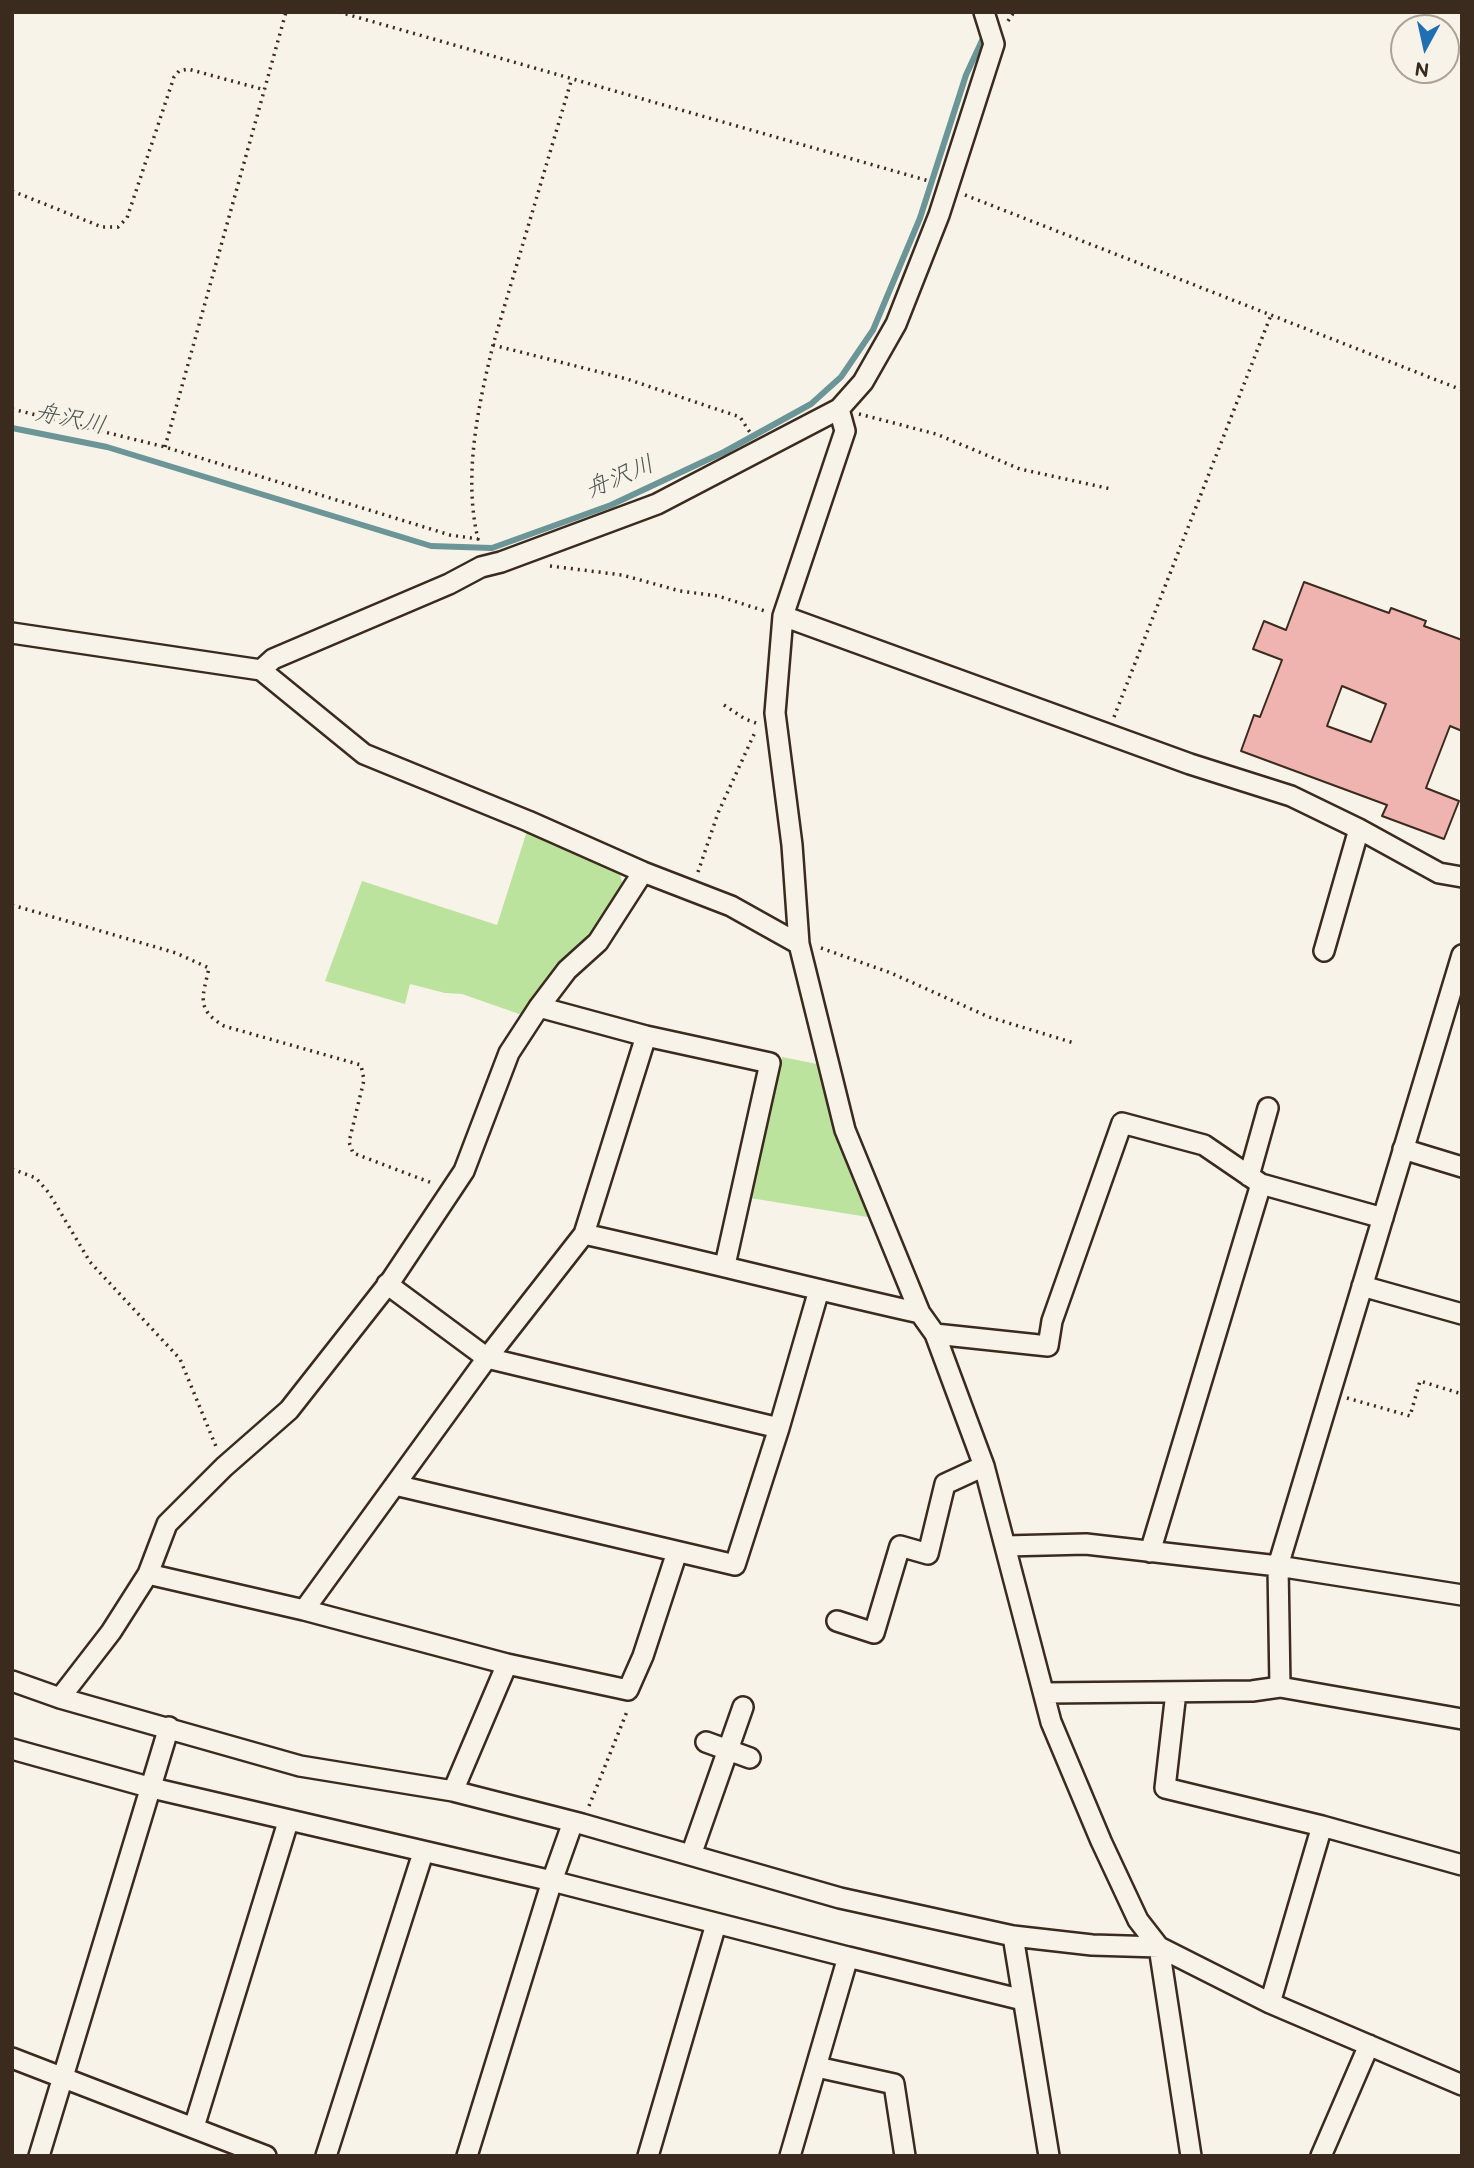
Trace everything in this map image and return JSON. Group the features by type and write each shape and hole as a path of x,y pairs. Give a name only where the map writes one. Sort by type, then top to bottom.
{"street":[{"path":"261,670 273,659 449,584 481,567 657,504 839,409 863,382 896,324 939,215 994,44 984,12"},
{"path":"839,409 845,430 783,616 775,713 792,845 799,944 845,1130 920,1312 935,1334 984,1466 1051,1722 1138,1920 1159,1947 1191,2156"},
{"path":"783,616 1107,734 1291,796 1359,829 1439,873 1462,877"},
{"path":"12,633 261,670 364,754 528,821 643,872 731,906 799,944"},
{"path":"1324,951 1359,829"},
{"path":"60,1698 111,1632 148,1574 167,1524 224,1467 289,1410 387,1284 464,1171 509,1053 567,970 598,942 643,872"},
{"path":"1280,1687 1278,1566 1403,1149 1452,1021 1462,955"},
{"path":"539,1007 646,1036 770,1063 725,1265"},
{"path":"304,1610 487,1358 584,1234 646,1036"},
{"path":"1150,1552 1255,1180 1268,1108"},
{"path":"935,1334 1048,1346 1052,1321 1122,1122 1204,1145 1255,1180 1382,1218"},
{"path":"1403,1149 1462,1167"},
{"path":"584,1234 920,1312"},
{"path":"387,1284 487,1358 779,1428"},
{"path":"1362,1286 1462,1314"},
{"path":"395,1485 734,1565 820,1290"},
{"path":"837,1622 874,1633 900,1546 928,1554 945,1484 984,1466"},
{"path":"1005,1546 1086,1544 1460,1589"},
{"path":"148,1574 304,1610 507,1664 628,1690 643,1656 677,1552"},
{"path":"453,1791 507,1664"},
{"path":"12,1681 60,1698 300,1766 453,1791 578,1823 840,1898 1013,1936 1092,1945 1159,1947 1270,2003 1462,2085"},
{"path":"1045,1693 1252,1691 1280,1687 1462,1719"},
{"path":"1176,1692 1165,1788 1322,1826 1462,1865"},
{"path":"691,1855 743,1707"},
{"path":"39,2156 169,1727"},
{"path":"706,1742 750,1758"},
{"path":"14,1755 288,1822 552,1881 1023,2000"},
{"path":"194,2127 288,1822"},
{"path":"467,2156 552,1881 578,1823"},
{"path":"1270,2003 1322,1826"},
{"path":"326,2156 423,1853"},
{"path":"648,2156 716,1924"},
{"path":"1013,1936 1049,2156"},
{"path":"790,2156 849,1957"},
{"path":"1321,2156 1369,2045"},
{"path":"12,2057 266,2156"},
{"path":"817,2067 894,2084 905,2156"}],"path":[{"path":"165,447 286,12"},
{"path":"339,12 917,178"},
{"path":"12,191 102,227 118,227 127,218 174,77 179,71 188,69 265,90"},
{"path":"12,409 165,447 450,535 478,539 472,515 473,457 482,389 572,78"},
{"path":"946,187 1462,390"},
{"path":"1107,734 1271,315"},
{"path":"493,345 626,379 740,417 747,427"},
{"path":"839,409 936,434 1020,469 1111,489"},
{"path":"540,565 622,575 680,591 718,596 783,616"},
{"path":"692,890 718,813 759,724 745,719 724,705"},
{"path":"12,905 176,953 209,968 202,998 203,1009 212,1020 224,1027 361,1065 364,1080 349,1142 353,1153 427,1180 449,1194"},
{"path":"799,944 811,945 891,973 989,1017 1074,1043"},
{"path":"12,1169 36,1178 49,1192 90,1262 180,1359 224,1467"},
{"path":"1330,1394 1410,1416 1420,1381 1462,1394"},
{"path":"578,1823 632,1699 628,1690"}],"green space":[{"path":"527,831 619,870 623,886 593,932 522,1015 462,994 445,993 410,984 405,1004 325,981 362,881 497,925"},
{"path":"782,1057 822,1065 874,1218 750,1198"}],"building":[{"path":"1304,582 1389,613 1391,608 1426,621 1424,626 1462,640 1462,731 1450,726 1426,788 1459,801 1444,839 1382,816 1387,805 1241,751 1254,715 1260,717 1282,660 1253,649 1264,621 1286,630","holes":["1342,686 1386,704 1371,742 1327,726"]}],"waterway":[{"name":"舟沢川","path":"12,428 107,447 431,546 492,548 611,505 724,452 811,404 841,377 873,330 920,218 966,75 985,34"}]}
